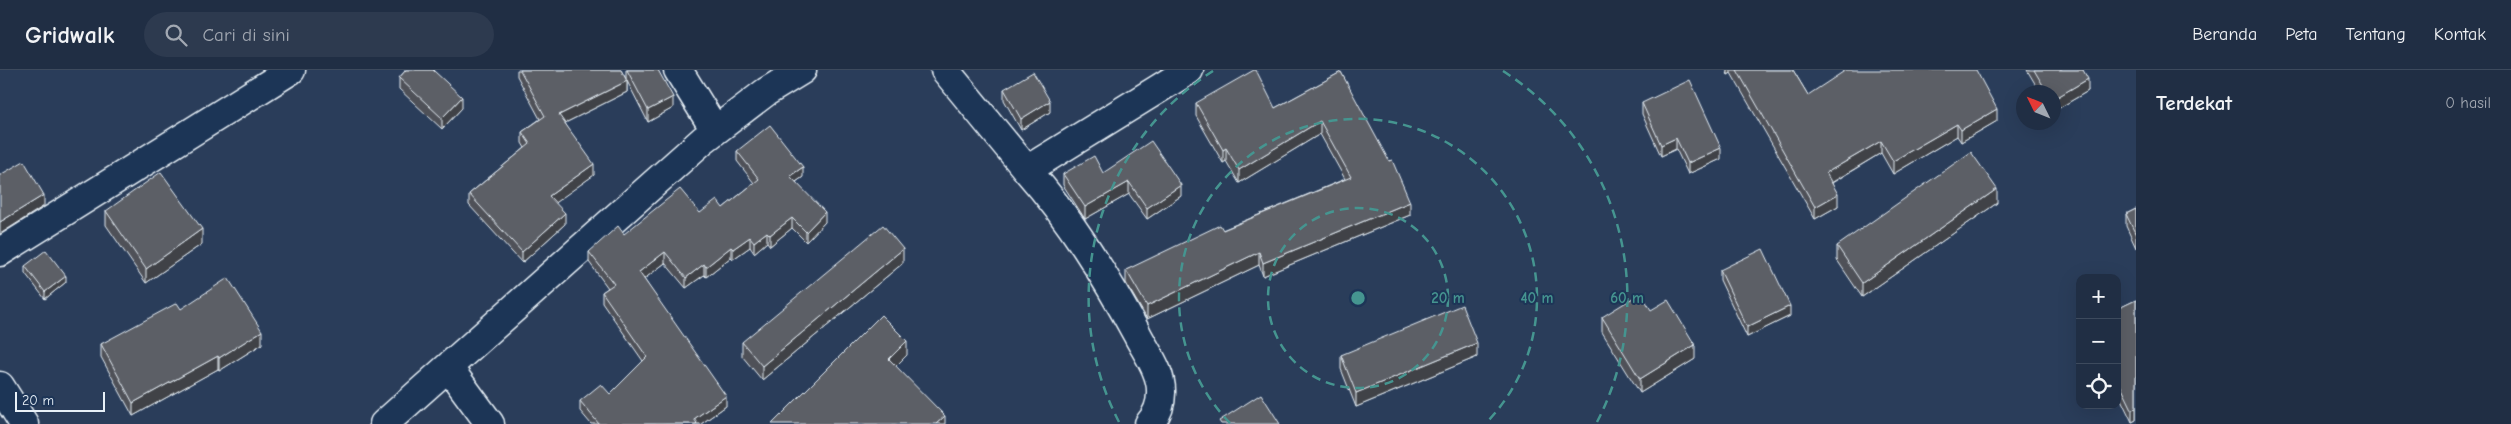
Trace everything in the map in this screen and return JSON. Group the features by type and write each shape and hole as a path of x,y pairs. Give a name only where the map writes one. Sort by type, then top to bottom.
{"street":[{"path":"0,252 291,70"},
{"path":"678,70 715,130"},
{"path":"384,424 715,130 766,92 802,70"},
{"path":"945,70 1057,204 1109,283 1155,367 1161,392 1156,421"},
{"path":"1027,170 1189,70"},
{"path":"448,367 490,424"},
{"path":"0,386 24,424"}],"building":[{"path":"406,70 433,70 462,97 442,118 399,78"},
{"path":"520,70 621,70 627,81 559,115 594,164 549,196 565,213 522,252 469,194 530,144 522,132 545,116"},
{"path":"627,70 658,70 673,97 648,110"},
{"path":"1256,70 1275,108 1341,72 1389,161 1392,160 1410,202 1263,263 1259,252 1147,306 1126,270 1220,225 1223,230 1351,177 1320,121 1239,170 1226,148 1223,150 1196,103"},
{"path":"1737,70 1793,70 1808,95 1846,70 1976,70 1997,109 1961,130 1957,124 1893,161 1881,141 1826,173 1838,194 1815,207"},
{"path":"2034,70 2083,70 2088,79 2061,95 2061,85 2043,85"},
{"path":"1033,72 1050,101 1021,119 1004,89"},
{"path":"1690,80 1721,148 1688,163 1676,138 1661,145 1642,103"},
{"path":"770,125 803,167 790,176 825,212 806,232 792,218 770,235 767,232 754,242 750,237 733,249 731,247 706,267 704,264 686,278 665,252 639,272 726,396 694,419 696,424 599,424 580,401 601,384 610,394 647,357 602,292 614,284 589,252 618,226 624,234 680,189 700,213 717,200 723,208 759,179 737,151"},
{"path":"1151,141 1181,185 1147,208 1129,182 1085,207 1063,174 1094,156 1103,173"},
{"path":"1971,152 1997,189 1862,283 1837,246"},
{"path":"24,161 44,195 0,222 0,175"},
{"path":"161,172 202,229 146,269 106,211"},
{"path":"2136,209 2136,235 2126,214"},
{"path":"883,225 903,249 762,366 742,342"},
{"path":"1763,249 1790,306 1747,327 1720,270"},
{"path":"46,250 66,276 45,292 25,266"},
{"path":"228,278 262,331 219,358 218,356 133,403 101,344 177,303 181,309"},
{"path":"1641,293 1651,310 1668,300 1695,345 1640,379 1602,317"},
{"path":"2136,300 2136,408 2132,409 2121,386 2121,307"},
{"path":"1462,305 1477,343 1356,393 1341,355"},
{"path":"881,315 907,341 889,359 945,416 936,424 772,424"},
{"path":"1261,394 1280,424 1221,424 1219,421"}]}
